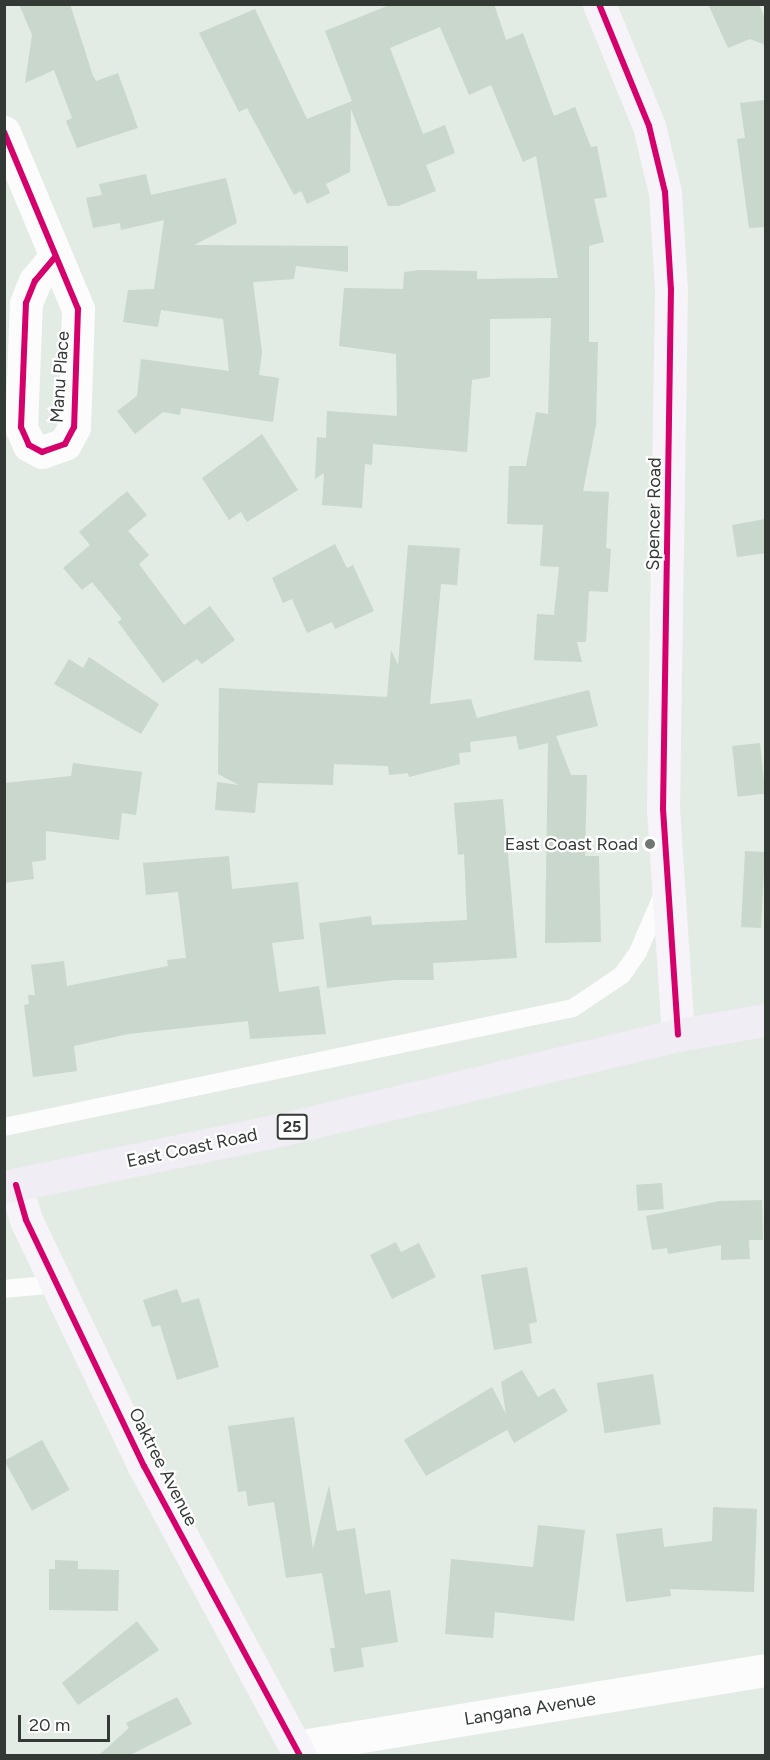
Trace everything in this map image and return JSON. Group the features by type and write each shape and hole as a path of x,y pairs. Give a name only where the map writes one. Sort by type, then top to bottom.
{"main road":[{"name":"East Coast Road","path":"10,1186 288,1128 678,1035 765,1020"}],"street":[{"name":"Spencer Road","path":"599,4 649,126 665,192 671,289 663,809 666,887 678,1035"},
{"name":"Manu Place","path":"4,132 78,309 74,427 66,444 42,452 29,445 21,427 26,303 35,281 55,257"},
{"name":"Oaktree Avenue","path":"10,1186 144,1466 297,1751"},
{"name":"Langana Avenue","path":"297,1751 765,1670"}],"lane":[{"path":"4,1127 573,1008 622,975 638,952 666,887"},
{"path":"4,1289 57,1284"}],"building":[{"path":"19,4 70,4 93,76 96,81 118,73 138,128 77,148 66,121 72,118 54,70 25,83 32,35"},
{"path":"392,4 494,4 506,40 523,33 554,116 575,107 591,147 597,146 607,197 594,199 604,242 589,246 589,342 598,342 596,425 583,491 609,492 606,548 611,549 608,592 589,591 586,642 577,642 582,662 534,660 537,614 554,615 559,567 540,566 543,525 507,524 509,466 526,466 536,412 548,414 551,318 490,319 490,377 472,380 467,452 373,444 372,465 365,464 362,508 322,505 324,473 315,479 317,437 326,438 327,411 397,416 396,354 339,346 344,288 403,289 404,272 420,270 477,271 477,279 558,278 536,156 523,162 491,85 469,95 440,27 390,48 423,134 445,125 455,153 426,165 436,191 398,206 388,206 351,109 350,172 326,184 330,193 307,204 301,191 294,195 247,108 239,112 199,33 255,9 307,119 352,101 325,31"},
{"path":"708,4 759,4 765,19 765,45 750,39 728,48"},
{"path":"765,100 765,227 749,228 737,139 745,138 740,103"},
{"path":"146,174 151,195 226,178 237,223 194,245 348,246 348,272 296,266 294,279 253,282 262,352 259,375 279,378 273,422 181,408 180,415 163,412 135,434 117,411 137,396 141,359 229,371 223,319 161,310 158,327 123,322 128,290 154,289 164,220 121,230 120,223 93,228 86,198 102,195 99,184"},
{"path":"262,434 298,490 247,522 241,512 229,520 202,478"},
{"path":"127,491 147,515 128,531 149,555 139,564 184,625 210,606 235,640 202,664 197,659 163,683 118,622 122,619 92,582 82,590 63,568 90,545 79,532"},
{"path":"765,519 765,553 737,557 732,525"},
{"path":"335,544 347,568 353,565 374,611 335,629 332,622 307,633 292,599 283,603 272,578"},
{"path":"408,545 460,548 457,585 441,584 430,704 471,699 477,718 589,690 598,726 556,736 571,775 587,775 585,856 599,856 601,942 545,943 548,743 519,750 516,736 470,742 471,752 459,753 460,764 409,777 408,773 389,775 388,766 334,764 333,785 258,783 255,813 215,810 217,782 239,785 218,774 219,688 387,697 391,650 398,665"},
{"path":"89,657 159,704 141,734 54,684 69,659 83,668"},
{"path":"760,743 765,794 737,797 732,746"},
{"path":"73,763 142,772 136,815 122,813 119,840 46,831 46,860 32,862 34,879 4,883 4,783 71,776"},
{"path":"503,799 517,958 433,963 434,980 395,980 327,988 319,923 371,916 372,925 467,920 464,854 458,855 454,803"},
{"path":"745,851 765,852 761,928 741,927"},
{"path":"229,856 232,889 298,882 304,939 272,943 279,992 319,986 326,1034 250,1039 248,1021 128,1034 74,1046 77,1071 33,1077 24,1005 29,1004 28,995 35,995 31,965 64,961 67,986 168,966 167,960 186,958 178,892 146,895 143,863"},
{"path":"662,1183 664,1209 638,1211 636,1185"},
{"path":"762,1200 763,1240 749,1240 750,1259 721,1260 721,1245 668,1254 667,1248 652,1250 646,1216 720,1201"},
{"path":"396,1242 401,1252 419,1243 436,1277 392,1299 370,1255"},
{"path":"527,1267 537,1322 529,1324 532,1343 494,1350 481,1275"},
{"path":"177,1289 182,1303 199,1298 219,1367 177,1380 160,1325 152,1327 143,1300"},
{"path":"522,1370 538,1397 554,1388 568,1411 514,1443 507,1430 426,1476 404,1440 492,1387 506,1414 501,1382"},
{"path":"653,1374 661,1424 605,1433 597,1383"},
{"path":"294,1417 313,1549 329,1485 337,1531 355,1528 365,1594 390,1590 398,1642 361,1648 364,1667 334,1672 330,1648 335,1648 322,1573 286,1578 274,1502 248,1506 246,1491 238,1492 228,1426"},
{"path":"42,1440 70,1490 32,1511 4,1461"},
{"path":"713,1507 757,1509 754,1592 670,1589 671,1596 626,1602 616,1534 662,1528 664,1547 712,1541"},
{"path":"538,1525 585,1530 574,1621 495,1612 493,1638 445,1634 451,1559 533,1567"},
{"path":"55,1560 78,1561 78,1569 119,1570 118,1611 49,1610 49,1569 55,1569"},
{"path":"137,1621 159,1650 78,1705 62,1683"},
{"path":"177,1697 192,1724 130,1755 99,1755 129,1728 126,1723"}],"cycle path":[{"path":"599,4 649,126 665,192 671,289 663,809 678,1035"},
{"path":"4,132 78,309 74,427 65,444 42,452 29,445 21,427 26,303 35,281 55,257"},
{"path":"16,1185 26,1220 144,1466 300,1756"}],"place":[{"name":"East Coast Road","path":"650,844"}]}
